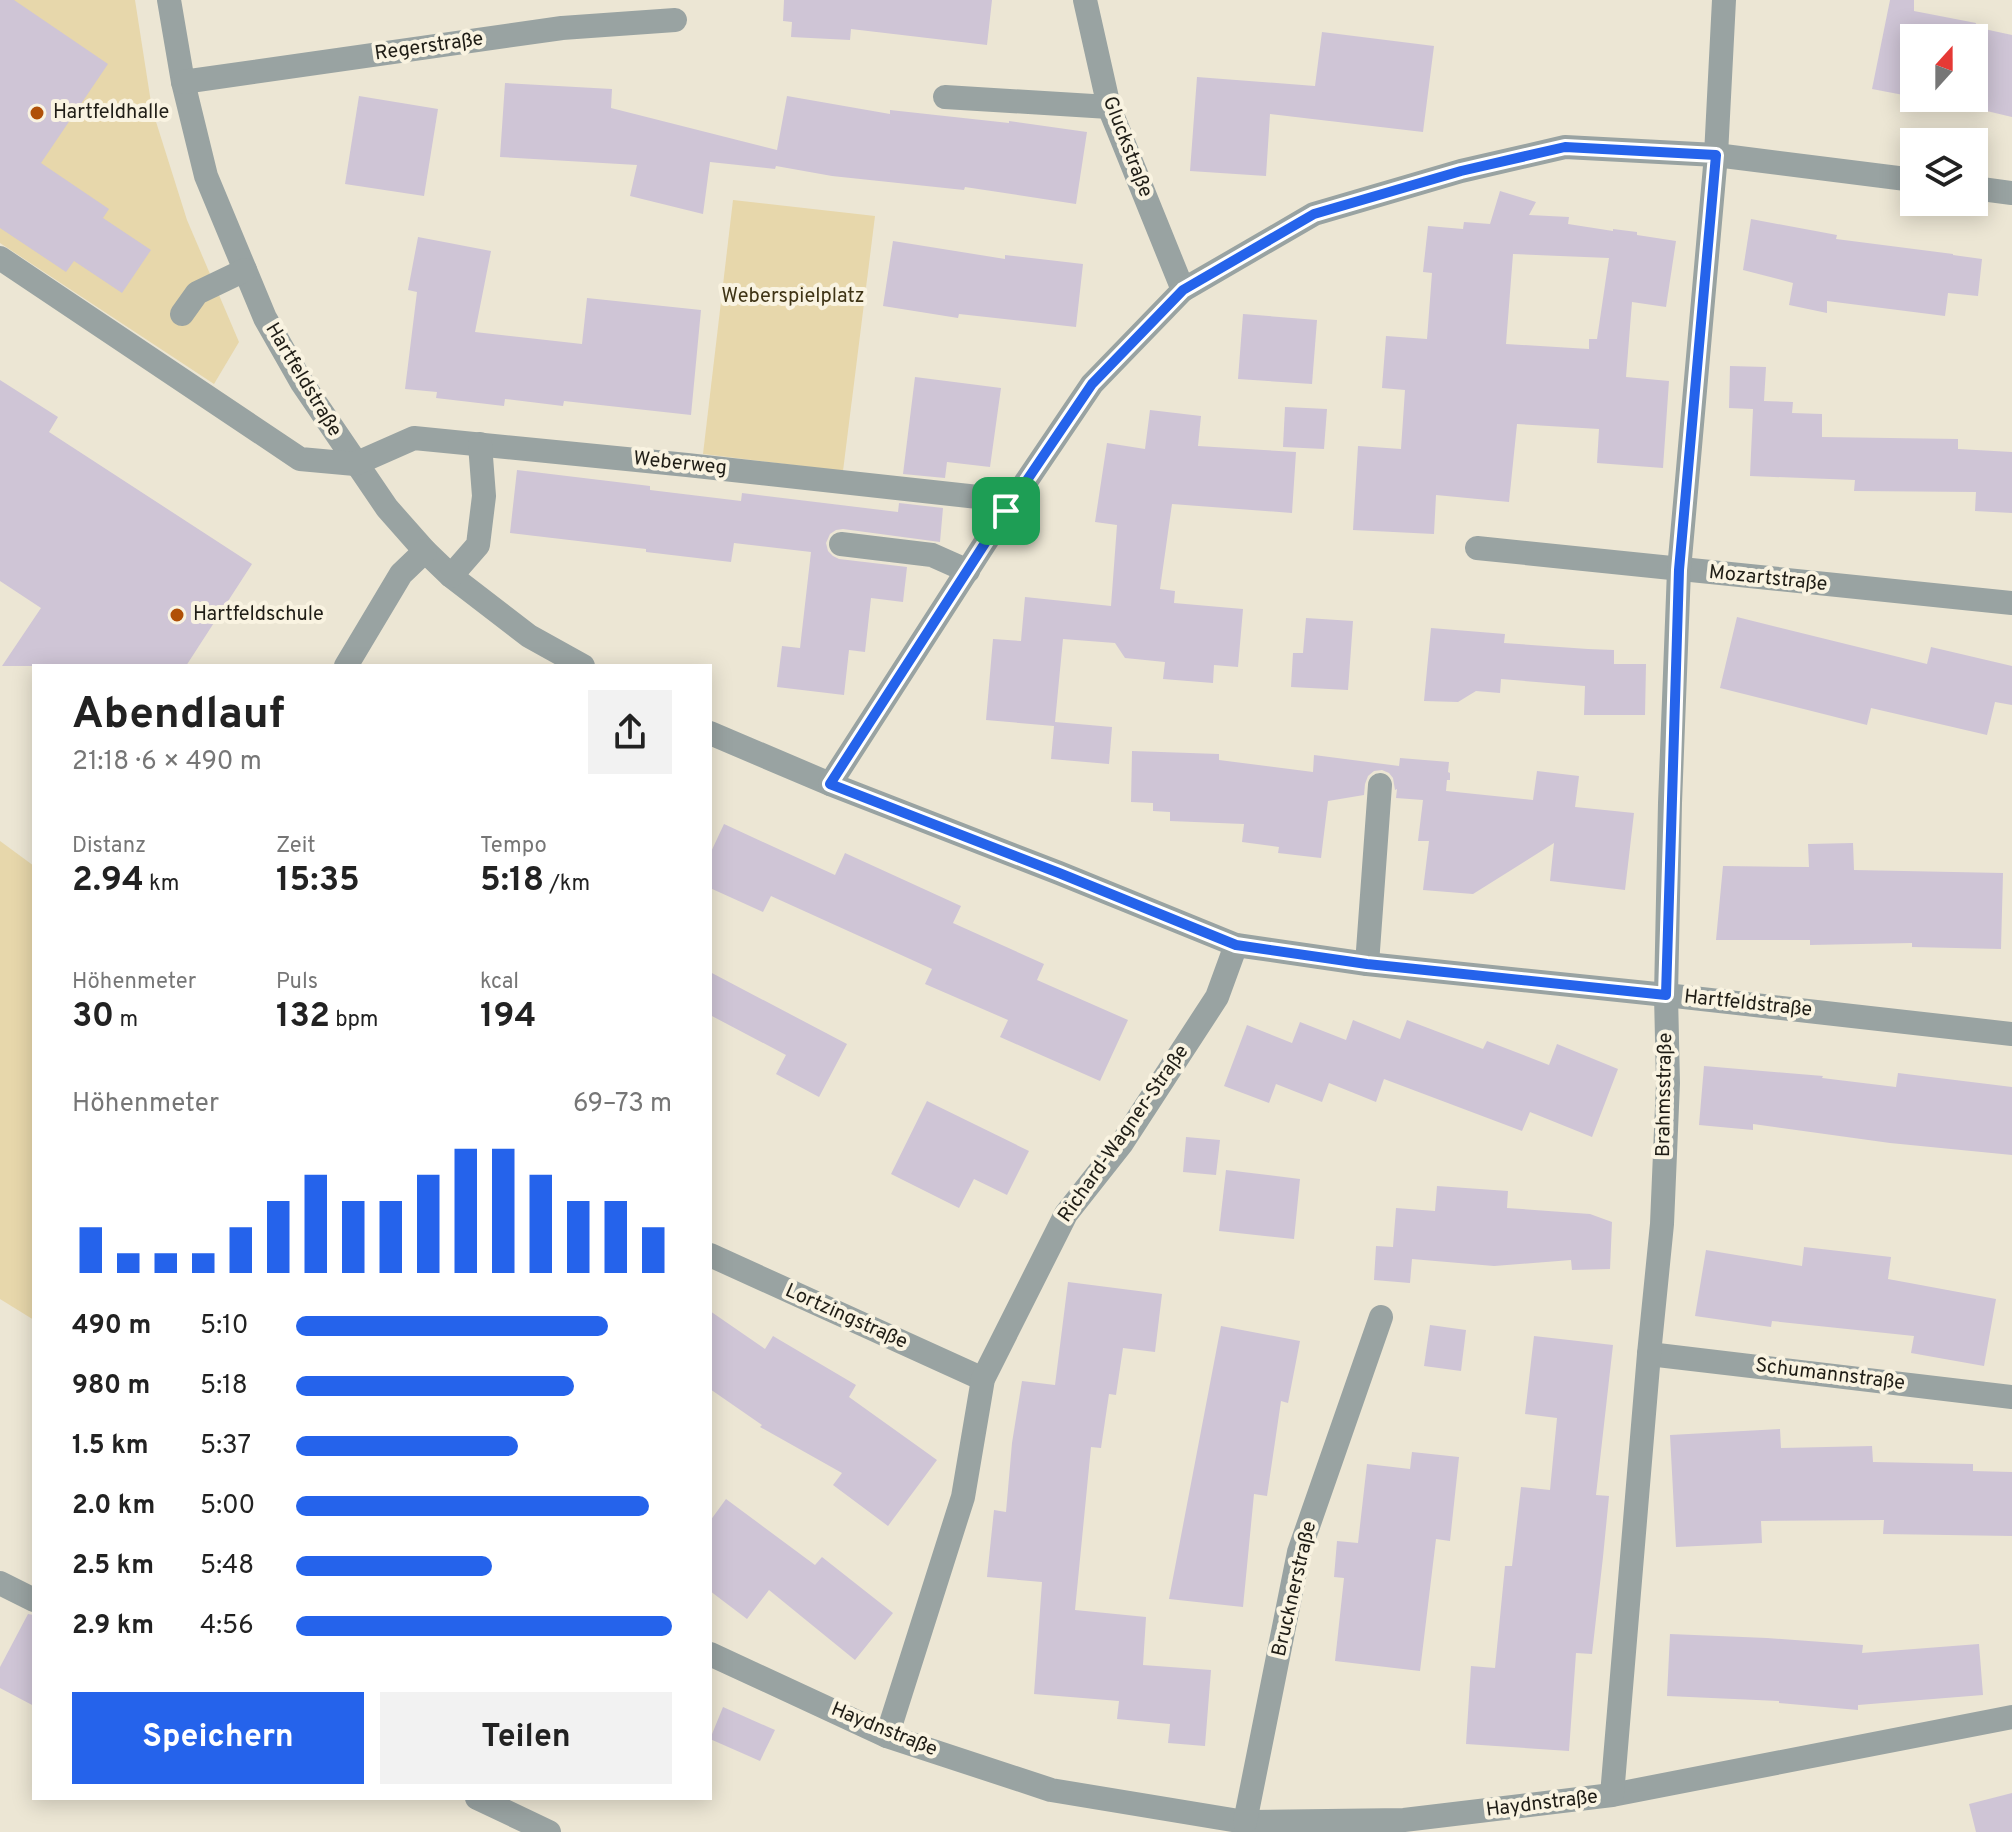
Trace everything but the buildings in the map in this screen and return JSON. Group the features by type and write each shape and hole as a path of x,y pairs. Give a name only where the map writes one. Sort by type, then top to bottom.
{"street":[{"name":"Hartfeldstraße","path":"169,0 183,82 206,176 265,318 302,383 387,508 425,551 451,576 529,636 579,664"},
{"name":"Gluckstraße","path":"1085,0 1109,107 1183,290"},
{"name":"Brahmsstraße","path":"1612,1795 1662,1224 1679,570 1716,155 1724,0"},
{"name":"Regerstraße","path":"183,82 562,28 675,20"},
{"path":"945,97 1109,107"},
{"path":"830,784 1092,384 1183,290 1314,214 1461,171 1565,147 1716,155 1900,178"},
{"path":"1988,190 2012,193"},
{"path":"0,258 300,459 355,464"},
{"path":"182,314 197,293 245,270"},
{"name":"Weberweg","path":"355,464 414,438 978,497 1006,511"},
{"path":"451,576 478,545 484,496 480,444"},
{"path":"841,544 932,555 968,571"},
{"name":"Mozartstraße","path":"1477,548 2012,603"},
{"path":"347,664 401,574 425,551"},
{"name":"Hartfeldstraße","path":"712,734 830,784 1236,945 1367,964 2012,1034"},
{"path":"1367,964 1380,785"},
{"name":"Richard-Wagner-Straße","path":"887,1736 963,1497 983,1379 1066,1214 1122,1143 1217,997 1236,945"},
{"name":"Lortzingstraße","path":"712,1256 983,1379"},
{"name":"Brucknerstraße","path":"1245,1822 1299,1552 1381,1317"},
{"name":"Schumannstraße","path":"1649,1354 2012,1397"},
{"path":"0,1583 32,1599"},
{"name":"Haydnstraße","path":"712,1655 887,1736 1051,1790 1245,1822 1404,1820 1612,1795 2012,1717"},
{"path":"481,1800 549,1832"}],"green space":[{"path":"0,0 135,0 152,109 187,220 239,342 214,384 0,243"},
{"name":"Weberspielplatz","path":"733,200 875,216 843,471 703,454"},
{"path":"0,841 32,865 32,1319 0,1299"}],"place":[{"name":"Hartfeldhalle","path":"37,113"},
{"name":"Hartfeldschule","path":"177,615"}],"route":[{"path":"1565,147 1716,155 1679,570 1666,995 1367,964 1236,945 830,784 1006,511 1092,384 1183,290 1314,214 1461,171 1565,147"}]}
